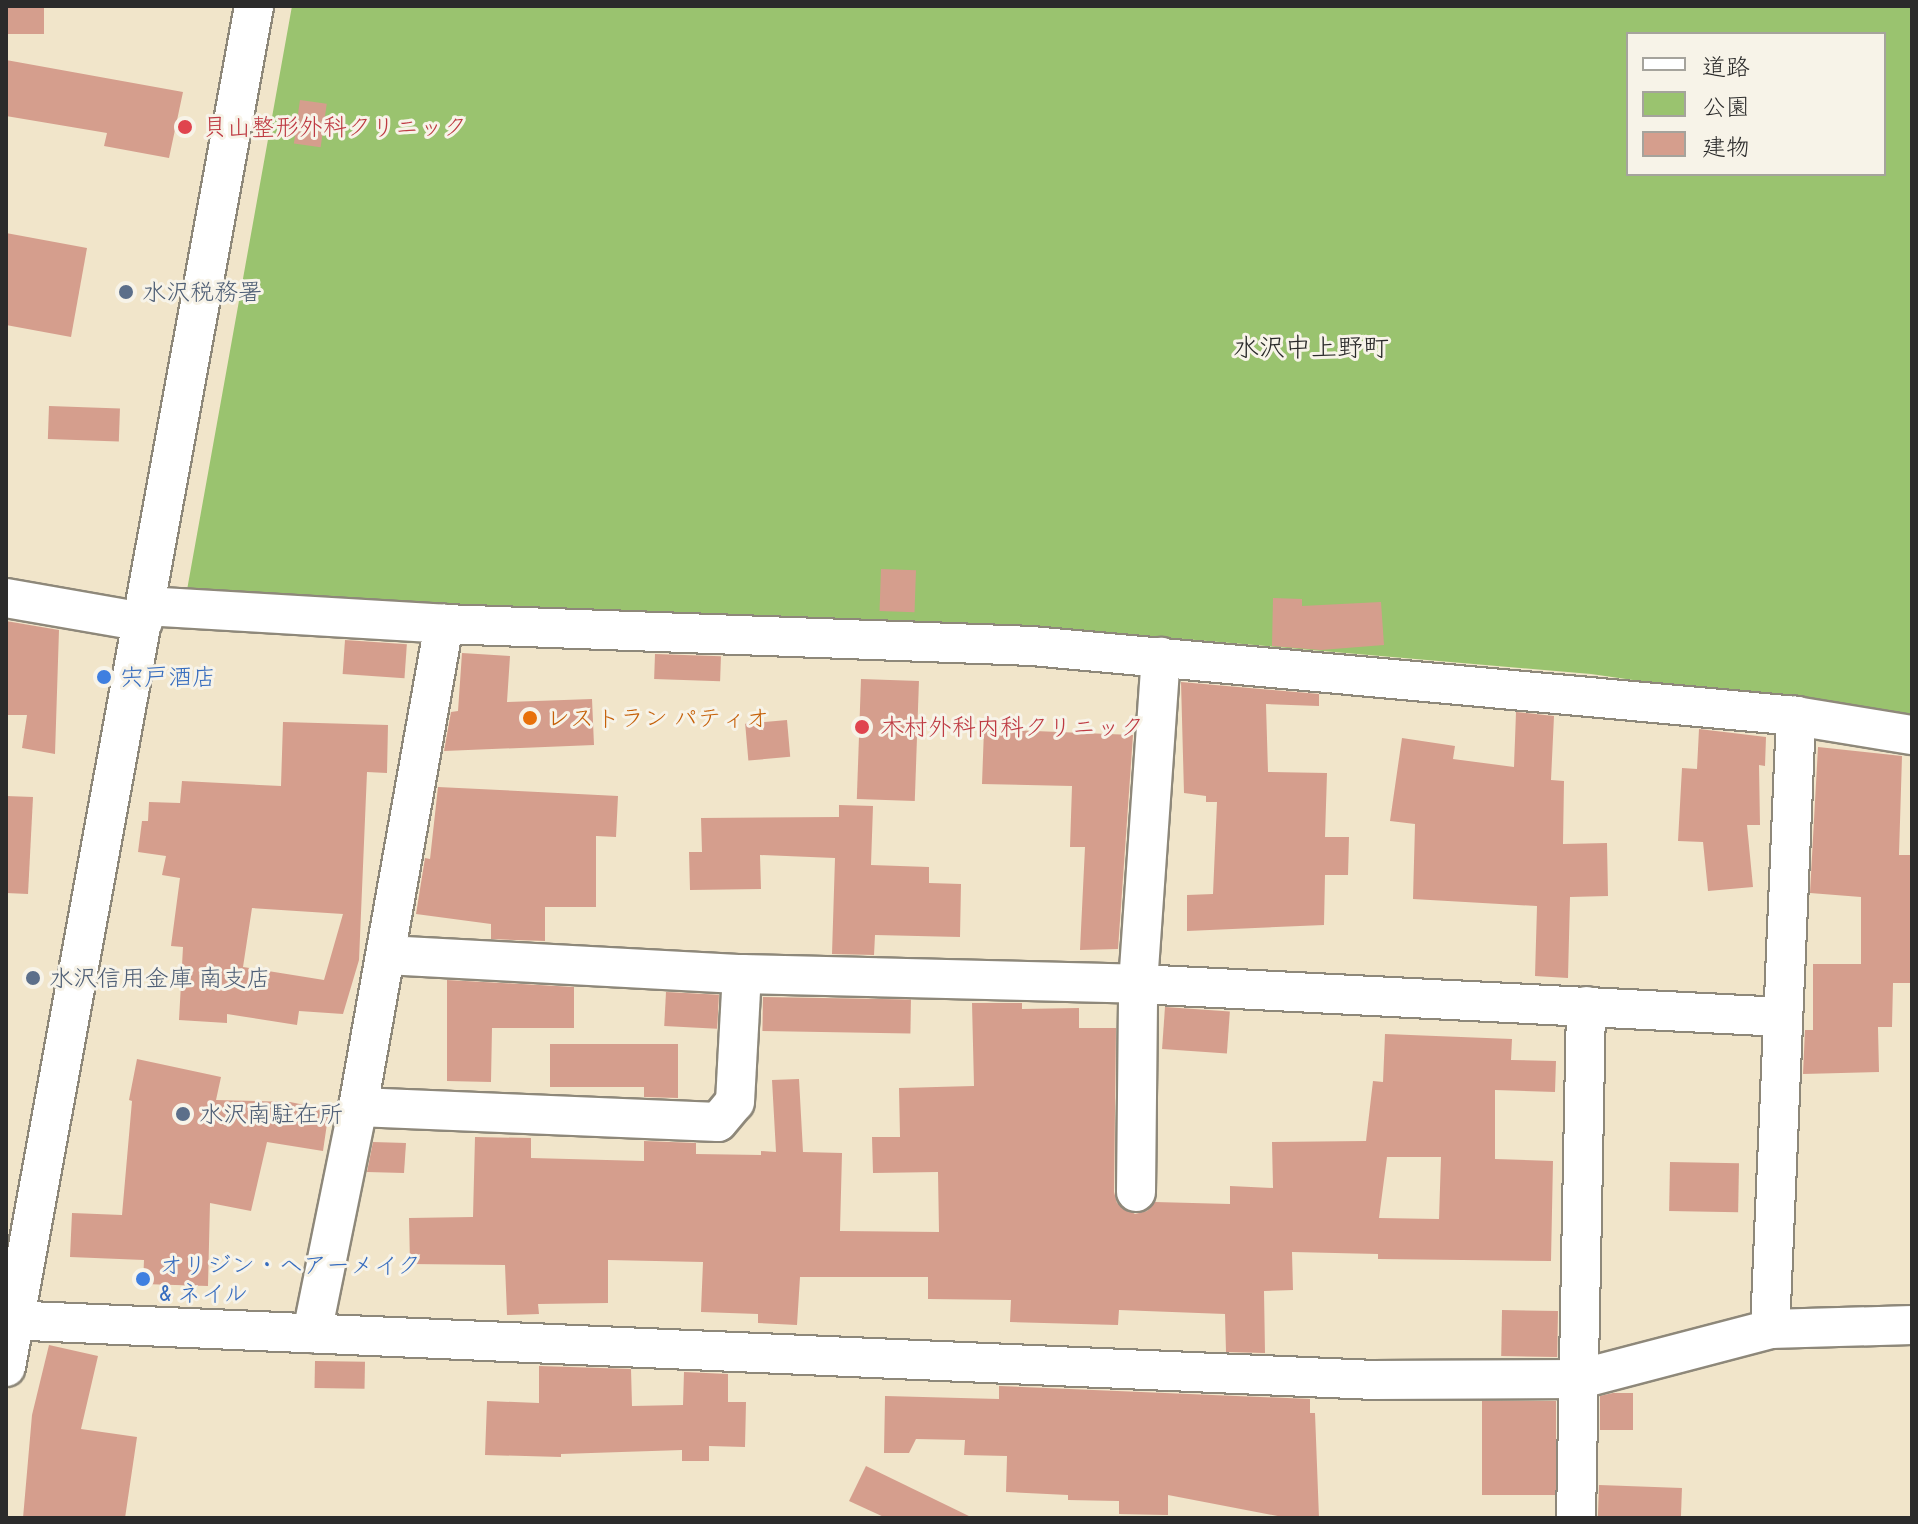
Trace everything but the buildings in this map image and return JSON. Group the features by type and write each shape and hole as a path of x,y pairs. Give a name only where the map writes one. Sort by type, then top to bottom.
{"street":[{"path":"6,1367 10,1321 144,614 254,6"},
{"path":"6,598 144,614 1016,645 1796,716 1912,735"},
{"path":"312,1333 358,1107 444,624"},
{"path":"1136,1192 1138,984 1161,657"},
{"path":"1770,1329 1796,716"},
{"path":"386,955 742,974 1138,984 1783,1017"},
{"path":"358,1107 718,1122 735,1102 742,974"},
{"path":"1576,1518 1586,1006"},
{"path":"10,1321 1373,1380 1580,1379 1770,1329 1912,1325"}],"green space":[{"path":"292,6 1912,6 1912,720 1591,674 1032,626 208,595 187,590"}],"place":[{"name":"貝山整形外科クリニック","path":"185,127"},
{"name":"水沢税務署","path":"126,292"},
{"name":"宍戸酒店","path":"104,677"},
{"name":"レストラン パティオ","path":"530,718"},
{"name":"木村外科内科クリニック","path":"862,727"},
{"name":"水沢信用金庫 南支店","path":"33,978"},
{"name":"水沢南駐在所","path":"183,1114"},
{"name":"オリジン・ヘアーメイク & ネイル","path":"143,1279"}],"district":[{"name":"水沢中上野町","path":"1311,347"}]}
